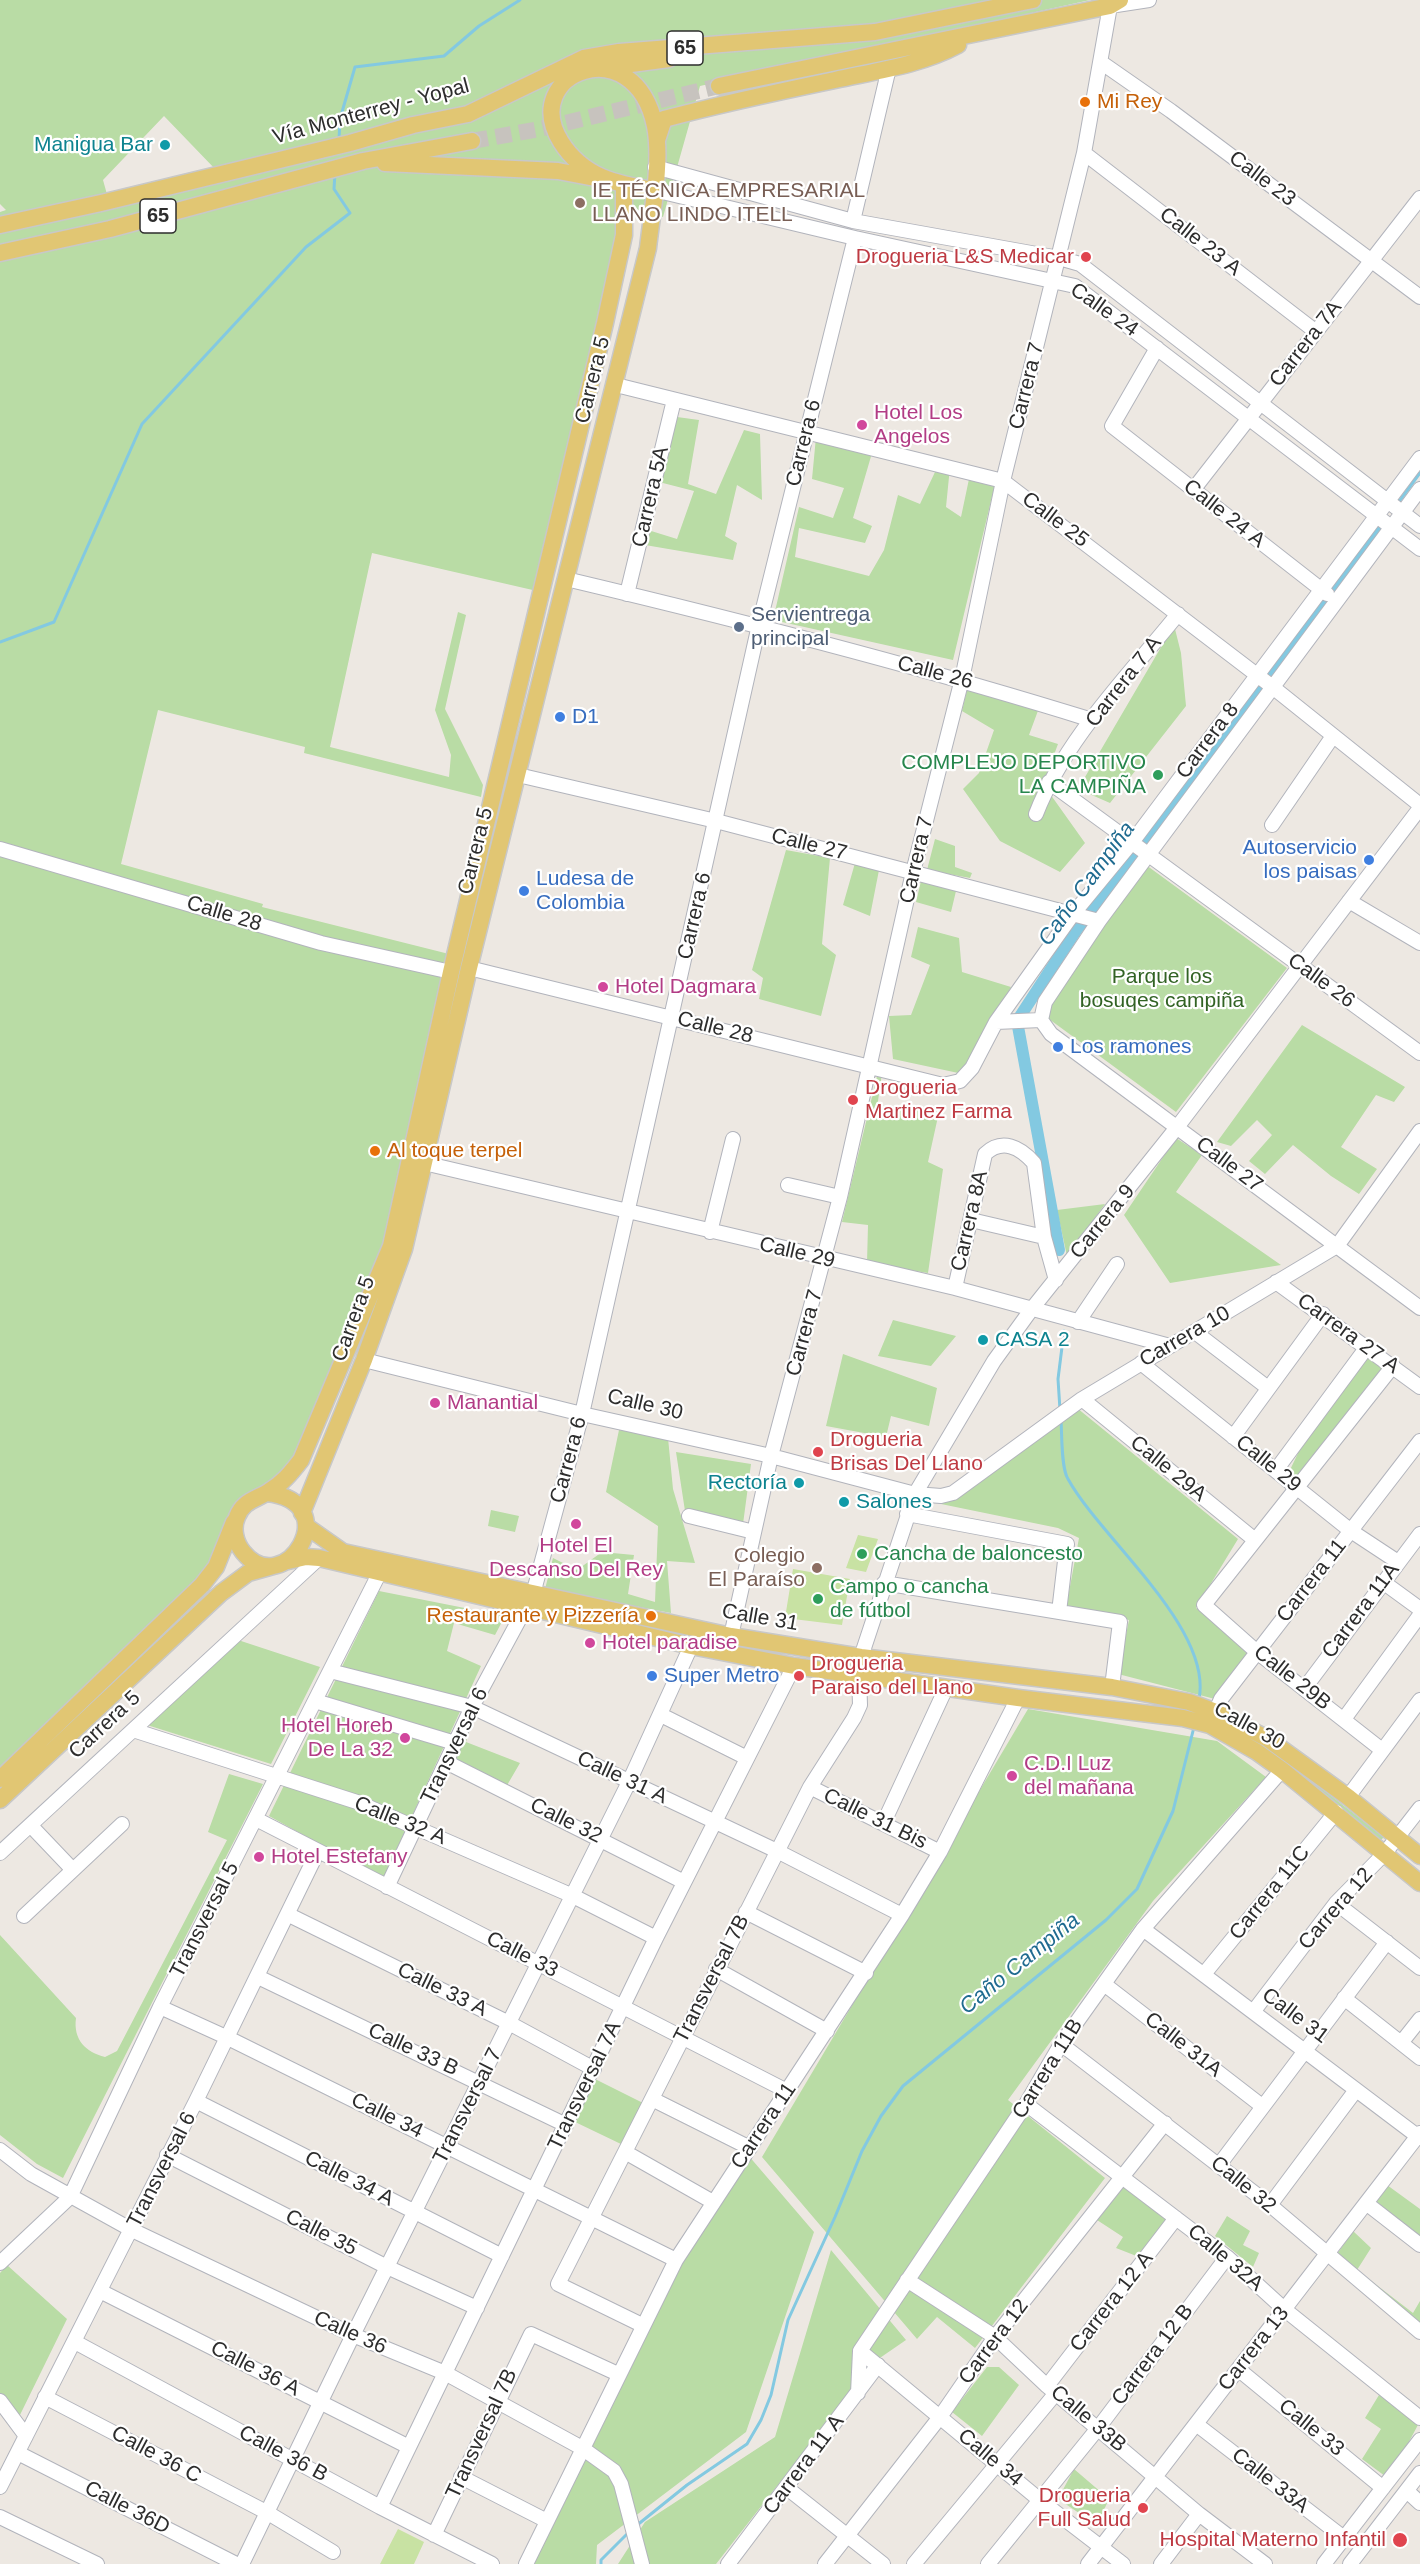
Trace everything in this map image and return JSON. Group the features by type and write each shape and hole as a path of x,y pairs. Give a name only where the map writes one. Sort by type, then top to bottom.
{"main road":[{"name":"Vía Monterrey - Yopal","path":"0,225 350,143 413,124 468,114 584,58 619,52 875,32 1033,0"},
{"name":"65","path":"718,86 974,36 1115,3"},
{"path":"468,114 587,69 875,32"},
{"path":"657,140 664,120 722,104 889,68 940,54 974,36"},
{"path":"357,162 558,171 624,186 654,190 657,140 654,124 641,93 631,80 618,72 603,68"},
{"path":"573,75 561,86 550,114 557,135 569,154 586,170 606,181"},
{"name":"65","path":"0,253 110,230 357,162 472,141"},
{"name":"Carrera 5","path":"267,1493 288,1478 301,1460 391,1246 451,972 605,323 624,235 624,186"},
{"name":"Carrera 5","path":"304,1519 404,1249 469,968 616,385 648,248 654,190"},
{"path":"0,1779 202,1585 216,1567 236,1519 242,1506 253,1497 267,1493 281,1495 293,1502 304,1519 305,1540 298,1552 281,1563 260,1564 247,1557 238,1546 234,1533 236,1519"},
{"name":"Calle 31","path":"304,1519 343,1552 383,1566"},
{"name":"Calle 31","path":"281,1563 306,1557 383,1566 529,1600 691,1646 794,1666 1018,1698"},
{"name":"Carrera 5","path":"0,1800 221,1593 248,1573 281,1563"},
{"name":"Calle 31","path":"529,1600 861,1657 1112,1687 1186,1710"},
{"name":"Calle 30","path":"1018,1698 1186,1710 1268,1739 1348,1797 1420,1856"},
{"name":"Calle 30","path":"1213,1719 1282,1770 1420,1882"}],"street":[{"path":"1115,3 1149,0"},
{"name":"Carrera 7","path":"731,1636 771,1456 825,1259 871,1066 914,872 962,679 1003,481 1084,153 1115,3"},
{"name":"Calle 23","path":"1102,63 1171,111 1420,297"},
{"path":"853,221 889,68"},
{"name":"Calle 23 A","path":"1084,153 1315,332"},
{"name":"Calle 24","path":"655,167 853,221 1059,258 1080,264 1420,526"},
{"name":"Calle 24","path":"654,190 855,238 1053,279 1075,286 1420,549"},
{"name":"Carrera 7A","path":"1193,490 1420,198"},
{"name":"Carrera 6","path":"529,1600 582,1414 759,626 855,238"},
{"name":"Calle 24 A","path":"1157,348 1112,426 1329,596"},
{"name":"Calle 25","path":"616,385 1003,481 1178,614 1420,806"},
{"name":"Carrera 5A","path":"627,594 674,400"},
{"name":"Carrera 8","path":"960,1081 972,1068 996,1022 1086,917 1142,847 1329,596 1377,516 1420,458"},
{"name":"Carrera 8","path":"1041,1020 1045,1002 1086,917 1142,847 1329,596 1391,528 1420,489"},
{"name":"Calle 26","path":"566,579 962,679 1092,720"},
{"name":"Carrera 7 A","path":"1036,814 1048,782 1092,720 1178,614"},
{"path":"1272,825 1333,736"},
{"name":"Calle 27","path":"518,775 716,821 1086,917"},
{"name":"Calle 26","path":"1048,782 1142,847 1420,1053"},
{"name":"Carrera 9","path":"859,1676 861,1657 915,1494 994,1361 1031,1310 1179,1126 1420,806"},
{"name":"Calle 28","path":"0,849 321,943 451,972"},
{"path":"1349,901 1420,943"},
{"name":"Calle 28","path":"469,968 943,1085 960,1081"},
{"path":"996,1022 1041,1020"},
{"name":"Calle 27","path":"1041,1020 1051,1034 1179,1126 1420,1308"},
{"name":"Carrera 10","path":"915,1494 941,1496 953,1493 1082,1399 1337,1246 1420,1131"},
{"path":"710,1232 733,1139"},
{"name":"Carrera 8A","path":"955,1288 985,1154 994,1146 1008,1144 1026,1154 1034,1163 1044,1237"},
{"name":"Calle 29","path":"424,1163 626,1213 955,1288 1170,1346"},
{"path":"788,1185 840,1197"},
{"path":"970,1220 1044,1237 1056,1280"},
{"path":"1078,1322 1117,1264"},
{"name":"Carrera 27 A","path":"1276,1282 1323,1314 1420,1387"},
{"path":"1233,1437 1323,1314"},
{"path":"1195,1332 1268,1388"},
{"path":"1276,1470 1367,1347"},
{"name":"Calle 30","path":"364,1360 582,1414 771,1456 915,1494"},
{"name":"Calle 29","path":"1141,1363 1351,1531 1398,1562"},
{"path":"1255,1540 1393,1366"},
{"name":"Calle 29A","path":"1082,1399 1255,1540"},
{"name":"Carrera 11","path":"1213,1719 1221,1699 1420,1441"},
{"path":"907,1514 1067,1544 1059,1612"},
{"path":"689,1516 754,1532"},
{"name":"Carrera 11A","path":"1304,1689 1420,1534"},
{"name":"Calle 29B","path":"1255,1540 1204,1605 1257,1652 1382,1750"},
{"name":"Carrera 5","path":"0,1852 319,1558"},
{"name":"Transversal 5","path":"0,2263 70,2197 160,2007 383,1566"},
{"path":"1383,1582 1420,1609"},
{"path":"884,1583 1120,1622 1112,1687"},
{"name":"Transversal 6","path":"387,1887 472,1707 529,1600"},
{"path":"1344,1719 1420,1615"},
{"path":"691,1646 731,1636"},
{"name":"Transversal 7","path":"242,2564 447,2146 630,1782 691,1646"},
{"name":"Transversal 7A","path":"380,2507 656,1938 745,1758 794,1666"},
{"name":"Calle 31 A","path":"330,1671 472,1707 777,1851 902,1915"},
{"name":"Transversal 7B","path":"642,2325 558,2284 810,1787 860,1705 859,1676"},
{"path":"884,1821 946,1688"},
{"name":"Carrera 11","path":"526,2564 676,2260 902,1915 940,1852 1018,1698"},
{"path":"1348,1797 1420,1700"},
{"path":"315,1701 455,1743"},
{"path":"661,1715 745,1758"},
{"name":"Calle 32 A","path":"133,1730 357,1802 573,1896 656,1938"},
{"name":"Calle 32","path":"446,1762 684,1882"},
{"name":"Carrera 11B","path":"860,2351 1026,2104 1061,2044 1143,1929 1282,1770"},
{"name":"Calle 31 Bis","path":"810,1787 884,1821 940,1852"},
{"name":"Carrera 12","path":"1252,2012 1336,1904 1385,1853 1420,1808"},
{"name":"Carrera 11C","path":"1204,1974 1335,1812"},
{"name":"Calle 33","path":"256,1820 787,2091"},
{"path":"24,1916 122,1824"},
{"path":"33,1828 73,1870"},
{"name":"Transversal 6","path":"0,2487 132,2230 167,2155 289,1915 318,1851"},
{"path":"1336,1904 1420,1968"},
{"path":"746,1912 866,1973"},
{"name":"Calle 33 A","path":"289,1915 510,2023 594,2069"},
{"name":"Calle 31","path":"1143,1929 1419,2136"},
{"path":"1219,2165 1387,1942"},
{"path":"716,1969 827,2031"},
{"name":"Calle 33 B","path":"258,1977 566,2125"},
{"name":"Calle 31A","path":"1104,1984 1262,2106"},
{"path":"1344,1998 1420,2058"},
{"name":"Calle 34","path":"160,2007 226,2037 676,2260"},
{"path":"1401,2043 1420,2019"},
{"name":"Calle 32","path":"1061,2044 1270,2205 1326,2255 1420,2332"},
{"path":"1270,2205 1356,2090"},
{"path":"652,2099 750,2148"},
{"name":"Calle 34 A","path":"196,2101 502,2256"},
{"name":"Calle 32A","path":"1026,2104 1227,2257 1284,2309 1420,2418"},
{"name":"Carrera 12","path":"825,2564 940,2417 995,2337 1165,2123"},
{"name":"Carrera 13","path":"1088,2564 1419,2136"},
{"name":"Calle 36","path":"0,2150 30,2174 132,2230 353,2336 445,2373 582,2448 614,2471 621,2484 642,2564"},
{"path":"625,2152 713,2202"},
{"name":"Calle 35","path":"167,2155 387,2267 477,2308"},
{"path":"1366,2203 1420,2245"},
{"name":"Carrera 12 A","path":"914,2564 999,2464 1176,2218"},
{"name":"Carrera 12 B","path":"988,2564 1099,2427 1227,2257"},
{"name":"Calle 33B","path":"907,2280 995,2337 1052,2389 1199,2514 1265,2564"},
{"name":"Calle 36 A","path":"100,2291 409,2447"},
{"name":"Transversal 7B","path":"435,2535 531,2334 618,2374"},
{"name":"Calle 36 B","path":"75,2342 380,2507 492,2564"},
{"path":"858,2393 860,2351"},
{"name":"Calle 34","path":"860,2351 1041,2501 1123,2564"},
{"name":"Carrera 11 A","path":"728,2564 878,2365"},
{"name":"Calle 33","path":"1238,2369 1383,2488"},
{"name":"Calle 36 C","path":"45,2397 268,2513 333,2552"},
{"path":"0,2401 26,2436"},
{"name":"Calle 33A","path":"1196,2424 1344,2538"},
{"path":"1324,2564 1420,2440"},
{"name":"Calle 36D","path":"18,2453 236,2564"},
{"path":"1350,2564 1420,2473"},
{"path":"461,2477 547,2521"},
{"path":"787,2488 883,2564"},
{"path":"1407,2491 1420,2503"},
{"path":"1161,2564 1199,2514"},
{"path":"0,2517 97,2564"},
{"path":"1240,2564 1249,2552"}],"green space":[{"path":"0,0 1090,0 700,86 663,217 621,205 619,235 537,591 372,553 330,747 449,777 451,755 435,710 458,612 466,615 445,709 483,785 481,797 304,753 305,747 158,710 121,864 263,904 262,907 449,954 386,1246 286,1475 253,1493 212,1564 0,1772 0,212 6,210 0,204","holes":["164,116 216,170 108,198 103,180"]},
{"path":"677,417 699,420 688,484 716,494 744,430 760,434 762,500 737,485 725,536 737,543 733,560 645,545 648,530 677,539 694,491 659,482"},
{"path":"816,437 872,453 853,518 872,526 865,543 799,528 795,557 869,576 884,550 898,495 920,504 935,472 950,467 946,507 961,517 969,479 995,484 953,660 773,620 799,507 833,518 844,488 812,479"},
{"path":"1174,625 1181,653 1186,706 1110,803 1078,789"},
{"path":"967,690 1039,708 1029,735 1058,744 1043,784 1085,843 1060,872 1000,841 963,789 979,773 994,730 962,711"},
{"path":"935,839 955,846 955,867 972,873 970,878 927,870"},
{"path":"786,850 830,858 822,944 836,955 821,1016 759,999 763,978 752,970"},
{"path":"855,863 879,870 870,916 843,905"},
{"name":"Parque los bosuqes campiña","path":"1146,865 1287,968 1176,1112 1038,1011"},
{"path":"922,877 956,891 951,912 916,902"},
{"path":"918,927 959,938 962,972 1011,987 963,1074 893,1059 889,1016 911,1015 930,965 911,957"},
{"path":"1302,1025 1405,1087 1394,1102 1376,1095 1341,1147 1377,1169 1359,1194 1331,1176 1293,1145 1265,1174 1249,1161 1272,1135 1257,1120 1231,1146 1217,1142"},
{"path":"878,1072 882,1073 877,1108 897,1115 902,1106 939,1112 928,1162 943,1169 928,1273 867,1263 868,1225 842,1222"},
{"path":"1176,1138 1202,1155 1176,1192 1281,1265 1170,1283 1124,1215"},
{"path":"1105,1204 1067,1256 1057,1210"},
{"path":"893,1320 956,1336 931,1366 878,1356"},
{"path":"843,1354 937,1388 929,1426 891,1416 886,1437 826,1426"},
{"path":"1366,1356 1385,1370 1299,1480 1289,1472 1300,1449"},
{"path":"1077,1408 1238,1539 1196,1608 1250,1651 1215,1699 1118,1674 1129,1620 1066,1608 1079,1538 1058,1528 941,1504"},
{"path":"619,1430 668,1438 673,1489 695,1563 667,1561 671,1613 545,1589 553,1558 577,1570 602,1552 634,1555 628,1594 655,1602 658,1526 606,1492"},
{"path":"676,1452 751,1464 743,1524 685,1511"},
{"path":"491,1510 519,1516 515,1532 488,1526"},
{"name":"Cancha de baloncesto","path":"858,1535 878,1539 866,1572 846,1568"},
{"name":"Campo o cancha de fútbol","path":"793,1569 850,1579 842,1625 785,1618"},
{"path":"379,1591 505,1616 495,1635 454,1623 447,1651 481,1666 383,1879 269,1816"},
{"path":"238,1640 320,1667 271,1764 147,1725"},
{"path":"1028,1709 1217,1741 1266,1777 1153,1901 1008,2100 1105,2178 975,2348 937,2317 917,2339 762,2157"},
{"path":"474,1712 466,1742 520,1763 506,1787 453,1759"},
{"path":"1224,1722 1273,1751 1384,1837 1380,1841"},
{"path":"229,1774 263,1784 63,2178 37,2164 0,2135 0,1935 76,2018 77,2033 82,2044 92,2052 105,2057 117,2051 227,1840 208,1832"},
{"path":"593,2078 643,2103 623,2145 573,2121"},
{"path":"748,2155 814,2232 746,2432 597,2545 596,2564 531,2564 672,2268"},
{"path":"1119,2183 1169,2218 1139,2257 1116,2248 1123,2237 1097,2220"},
{"path":"1387,2185 1420,2209 1420,2239 1373,2202"},
{"path":"1227,2216 1250,2231 1243,2245 1259,2253 1253,2267 1215,2236"},
{"path":"1353,2231 1371,2248 1357,2270 1413,2313 1420,2301 1420,2325 1335,2257"},
{"path":"831,2250 906,2340 874,2362 716,2564 618,2564 645,2522 775,2437"},
{"path":"7,2265 67,2319 18,2419 0,2393 0,2273"},
{"path":"987,2367 999,2367 1019,2385 982,2436 952,2412"},
{"path":"1379,2395 1419,2423 1389,2479 1362,2459 1381,2429 1365,2418"},
{"path":"1074,2469 1109,2499 1097,2525 1058,2499"},
{"path":"398,2529 424,2542 414,2564 380,2564"}],"waterway":[{"path":"339,140 340,119 355,67 444,56 479,26 520,0"},
{"path":"0,642 54,622 142,424 306,247 350,213 334,189 335,173"},
{"path":"1398,503 1420,473"},
{"name":"Caño Campiña","path":"1059,1250 1017,1021 1077,929 1270,677 1376,529"},
{"name":"Caño Campiña","path":"1060,1410 1058,1379 1064,1331"},
{"name":"Caño Campiña","path":"1061,1420 1063,1459 1068,1479 1104,1529 1172,1614 1189,1643 1199,1672 1199,1699"},
{"name":"Caño Campiña","path":"636,2526 687,2485 747,2444 761,2420 771,2395 788,2320 862,2151 881,2116 903,2086 1106,1920 1137,1889 1173,1811 1194,1727"},
{"name":"Caño Campiña","path":"601,2564 601,2560 629,2532"}],"tunnel":[{"path":"472,141 540,129 719,86"}],"place":[{"name":"Mi Rey","path":"1085,102"},
{"name":"Manigua Bar","path":"165,145"},
{"name":"IE TÉCNICA EMPRESARIAL LLANO LINDO ITELL","path":"580,203"},
{"name":"Drogueria L&S Medicar","path":"1086,257"},
{"name":"Hotel Los Angelos","path":"862,425"},
{"name":"Servientrega principal","path":"739,627"},
{"name":"D1","path":"560,717"},
{"name":"COMPLEJO DEPORTIVO LA CAMPIÑA","path":"1158,775"},
{"name":"Autoservicio los paisas","path":"1369,860"},
{"name":"Ludesa de Colombia","path":"524,891"},
{"name":"Hotel Dagmara","path":"603,987"},
{"name":"Los ramones","path":"1058,1047"},
{"name":"Drogueria Martinez Farma","path":"853,1100"},
{"name":"Al toque terpel","path":"375,1151"},
{"name":"CASA 2","path":"983,1340"},
{"name":"Manantial","path":"435,1403"},
{"name":"Drogueria Brisas Del Llano","path":"818,1452"},
{"name":"Rectoría","path":"799,1483"},
{"name":"Salones","path":"844,1502"},
{"name":"Hotel El Descanso Del Rey","path":"576,1524"},
{"name":"Cancha de baloncesto","path":"862,1554"},
{"name":"Colegio El Paraíso","path":"817,1568"},
{"name":"Campo o cancha de fútbol","path":"818,1599"},
{"name":"Restaurante y Pizzería","path":"651,1616"},
{"name":"Hotel paradise","path":"590,1643"},
{"name":"Super Metro","path":"652,1676"},
{"name":"Drogueria Paraiso del Llano","path":"799,1676"},
{"name":"Hotel Horeb De La 32","path":"405,1738"},
{"name":"C.D.I Luz del mañana","path":"1012,1776"},
{"name":"Hotel Estefany","path":"259,1857"},
{"name":"Drogueria Full Salud","path":"1143,2508"},
{"name":"Hospital Materno Infantil","path":"1400,2540"}]}
